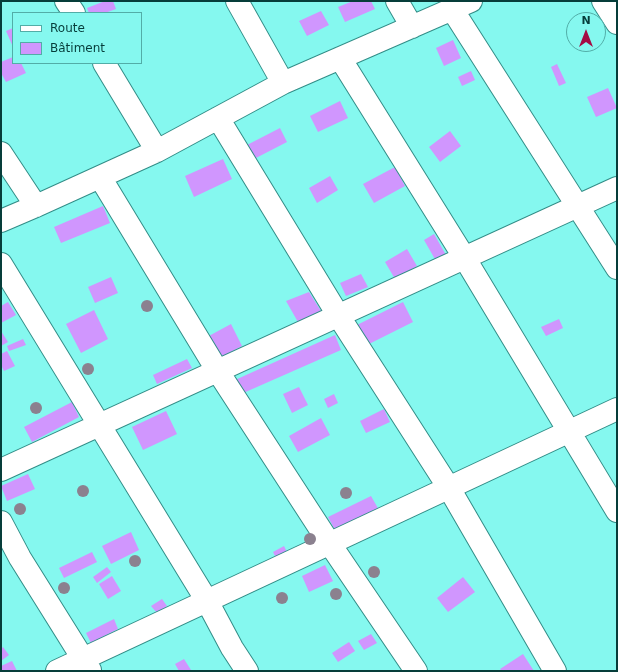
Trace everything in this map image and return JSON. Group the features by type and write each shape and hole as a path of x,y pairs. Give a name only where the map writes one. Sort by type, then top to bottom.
{"street":[{"path":"66,1 73,12"},
{"path":"237,1 283,83"},
{"path":"397,1 412,27"},
{"path":"603,1 617,23"},
{"path":"1,221 157,151 283,83 462,5 577,206 617,268"},
{"path":"340,58 464,257 617,511"},
{"path":"105,64 157,151"},
{"path":"218,118 338,315 449,488 555,671"},
{"path":"1,153 36,206"},
{"path":"100,177 217,370 330,544 416,671"},
{"path":"1,470 617,188"},
{"path":"1,264 207,601 232,648 247,671"},
{"path":"57,671 87,665 207,601 617,409"},
{"path":"1,522 20,558 87,665"}],"building":[{"path":"105,1 113,1 116,9 108,12 89,12 87,8"},
{"path":"353,1 371,1 375,9 345,22 338,7"},
{"path":"321,11 329,25 307,36 299,21"},
{"path":"12,28 12,45 6,31"},
{"path":"453,40 461,58 444,66 436,48"},
{"path":"12,57 12,64 22,64 26,73 6,82 1,73 1,62"},
{"path":"557,64 566,83 559,86 551,67"},
{"path":"471,71 475,80 462,86 458,77"},
{"path":"608,88 617,108 596,117 587,97"},
{"path":"340,101 348,118 318,132 310,116"},
{"path":"280,128 287,142 254,159 247,145"},
{"path":"450,131 461,146 440,162 429,147"},
{"path":"223,159 232,179 194,197 185,176"},
{"path":"395,167 405,186 374,203 363,184"},
{"path":"330,176 338,190 317,203 309,188"},
{"path":"103,206 110,223 61,243 54,227"},
{"path":"434,234 446,255 436,261 424,240"},
{"path":"407,249 417,266 395,279 385,262"},
{"path":"361,274 368,287 346,296 340,283"},
{"path":"111,277 118,293 95,303 88,287"},
{"path":"309,292 321,311 298,322 286,301"},
{"path":"8,302 16,315 1,323 1,306"},
{"path":"403,302 413,322 367,345 357,325"},
{"path":"94,310 108,339 81,353 66,324"},
{"path":"559,319 563,328 546,336 541,327"},
{"path":"231,324 242,346 218,359 207,337"},
{"path":"1,331 8,342 1,346"},
{"path":"335,335 341,350 241,394 235,380"},
{"path":"23,339 26,345 9,351 7,346"},
{"path":"7,351 15,366 4,371 1,365 1,354"},
{"path":"187,359 192,368 157,384 153,375"},
{"path":"299,387 308,405 292,413 283,394"},
{"path":"334,394 338,403 328,408 324,399"},
{"path":"72,402 79,417 32,442 24,427"},
{"path":"384,409 390,422 366,433 360,421"},
{"path":"166,411 177,434 143,450 132,427"},
{"path":"321,418 330,435 298,452 289,436"},
{"path":"28,474 35,489 7,501 1,486"},
{"path":"371,496 379,510 336,532 328,517"},
{"path":"131,532 139,550 111,564 102,546"},
{"path":"284,546 287,552 276,558 273,552"},
{"path":"92,552 97,562 64,578 59,568"},
{"path":"325,565 333,581 309,592 302,576"},
{"path":"107,567 111,572 97,583 93,577"},
{"path":"112,576 121,591 108,599 99,584"},
{"path":"463,577 475,592 448,612 437,598"},
{"path":"162,599 167,606 157,613 151,606"},
{"path":"114,619 118,629 91,643 86,633"},
{"path":"371,634 377,643 364,650 358,641"},
{"path":"349,642 355,651 338,662 332,653"},
{"path":"3,647 9,655 1,661 1,649"},
{"path":"523,654 534,671 502,671 500,669"},
{"path":"184,659 191,670 190,671 179,671 175,664"},
{"path":"12,661 17,671 1,671 1,666"}]}
